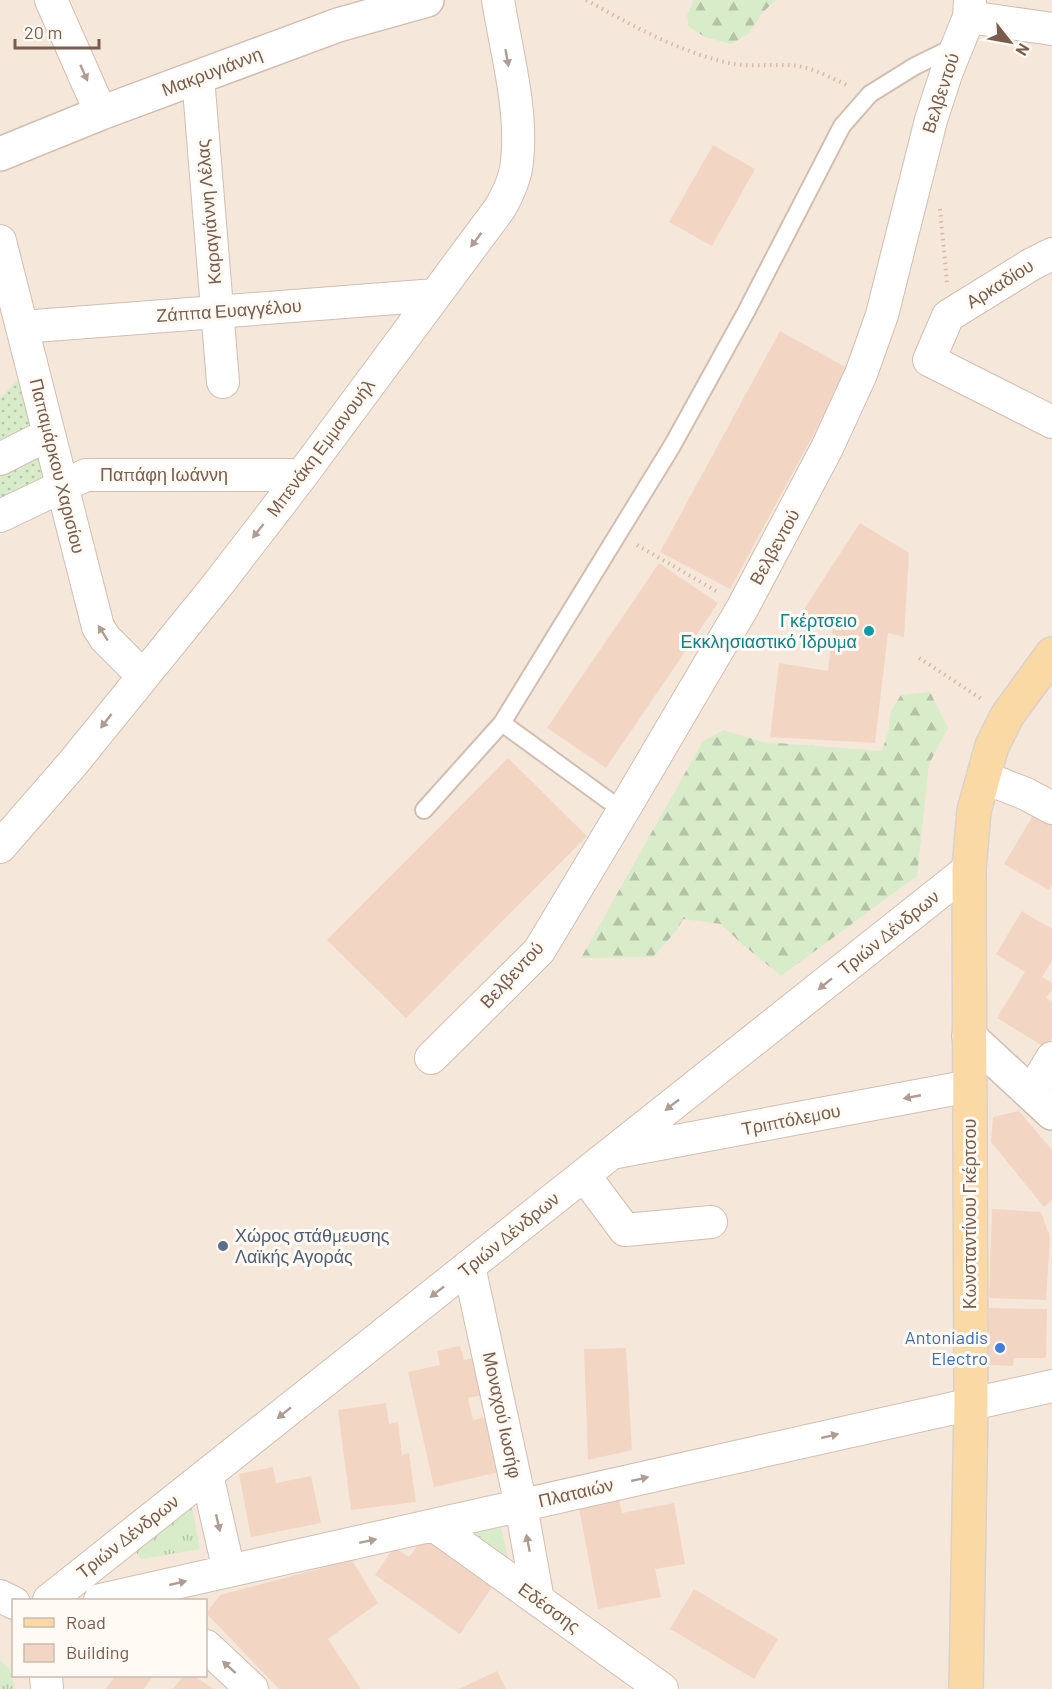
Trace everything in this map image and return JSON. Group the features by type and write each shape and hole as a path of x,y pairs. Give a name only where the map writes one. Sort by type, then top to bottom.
{"main road":[{"name":"Κωνσταντίνου Γκέρτσου","path":"966,1689 971,1404 969,869 974,811 992,746 1007,716 1052,654"}],"street":[{"path":"51,0 101,113"},
{"name":"Μακρυγιάννη","path":"0,154 101,113 338,25 428,0"},
{"name":"Μπενάκη Εμμανουήλ","path":"0,847 73,763 219,583 500,208 509,191 518,161 517,116 498,0"},
{"path":"970,9 1052,29"},
{"name":"Βελβεντού","path":"431,1058 539,951 743,607 827,448 861,374 882,315 931,120 970,9"},
{"name":"Καραγιάννη Λέλας","path":"198,77 223,382"},
{"name":"Παπαμάρκου Χαρισίου","path":"0,240 98,627 105,638 142,676"},
{"name":"Αρκαδίου","path":"948,316 1052,254"},
{"name":"Ζάππα Ευαγγέλου","path":"22,327 435,295"},
{"path":"948,316 929,360 1052,422"},
{"path":"0,459 49,434"},
{"name":"Παπάφη Ιωάννη","path":"0,516 86,475 302,475"},
{"path":"983,777 1026,794 1052,808"},
{"name":"Τριών Δένδρων","path":"50,1599 969,869"},
{"path":"969,1036 1032,1094"},
{"path":"1032,1094 1052,1058"},
{"path":"970,1086 1032,1094"},
{"name":"Τριπτόλεμου","path":"612,1153 970,1086"},
{"path":"584,1175 625,1230 711,1222"},
{"name":"Μοναχού Ιωσήφ","path":"469,1266 521,1506 538,1600"},
{"name":"Πλαταιών","path":"112,1599 146,1596 229,1571 1052,1386"},
{"path":"207,1475 229,1571"},
{"name":"Εδέσσης","path":"435,1526 662,1689"},
{"path":"95,1564 146,1596"},
{"path":"207,1647 252,1689"}],"lane":[{"path":"424,810 502,723 672,446 746,312 842,126 870,94 915,66 957,45"},
{"path":"502,723 623,811"}],"path":[{"path":"586,0 680,49 730,63 798,66 870,94"},
{"path":"919,166 933,188 940,211 947,274 948,316"},
{"path":"618,534 743,607"},
{"path":"919,658 1007,716"}],"shaded area":[{"path":"0,0 1052,0 1052,1689 0,1689"}],"green space":[{"path":"694,0 776,0 763,12 748,34 731,44 705,37 689,27 687,15"},
{"path":"18,380 30,425 0,441 0,398"},
{"path":"38,451 46,478 0,501 0,470"},
{"path":"930,692 948,728 929,764 917,876 781,976 721,924 683,919 677,930 653,957 581,958 703,741 724,730 763,742 882,751 888,733 891,711 901,695"},
{"path":"192,1508 200,1549 141,1559 136,1552"},
{"path":"501,1527 508,1557 474,1533"},
{"path":"0,1660 9,1668 15,1689 0,1689"}],"building":[{"path":"713,145 755,169 712,246 669,222"},
{"path":"780,331 849,369 730,589 660,552"},
{"name":"Γκέρτσειο Εκκλησιαστικό Ίδρυμα","path":"860,523 909,553 904,637 888,633 875,743 770,737 779,663 828,671 833,628 802,612"},
{"path":"659,563 718,603 606,768 547,728"},
{"path":"508,758 587,836 406,1018 327,940"},
{"path":"1035,812 1052,822 1052,884 1049,890 1004,864"},
{"path":"1022,911 1052,929 1052,961 1042,977 1052,983 1052,989 1046,998 1052,1002 1052,1038 1046,1048 997,1018 1025,972 996,954"},
{"path":"1019,1111 1052,1150 1052,1200 1044,1207 991,1142 993,1117"},
{"path":"992,1209 1041,1212 1050,1237 1046,1300 989,1298"},
{"path":"989,1308 1047,1309 1046,1358 1014,1358 1013,1366 988,1365"},
{"path":"460,1346 464,1360 478,1357 487,1394 468,1398 473,1420 492,1416 504,1471 434,1487 408,1372 440,1365 437,1351"},
{"path":"626,1348 632,1450 588,1460 584,1349"},
{"path":"386,1403 389,1424 398,1422 402,1455 409,1453 416,1502 351,1510 338,1410"},
{"path":"273,1467 276,1483 311,1476 321,1523 251,1537 239,1474"},
{"path":"619,1500 622,1513 674,1503 685,1564 655,1569 661,1597 598,1609 579,1508"},
{"path":"423,1538 493,1586 460,1634 375,1575 394,1547 409,1557"},
{"path":"352,1560 378,1603 328,1639 361,1689 279,1689 207,1614 220,1595"},
{"path":"694,1589 778,1639 754,1679 670,1629"},
{"path":"497,1671 506,1689 459,1689"},
{"path":"114,1677 152,1677 144,1689 106,1689"},
{"path":"182,1677 196,1677 214,1689 173,1689"}],"place":[{"name":"Γκέρτσειο Εκκλησιαστικό Ίδρυμα","path":"869,631"},
{"name":"Χώρος στάθμευσης Λαϊκής Αγοράς","path":"223,1246"},
{"name":"Antoniadis Electro","path":"1000,1348"}]}
